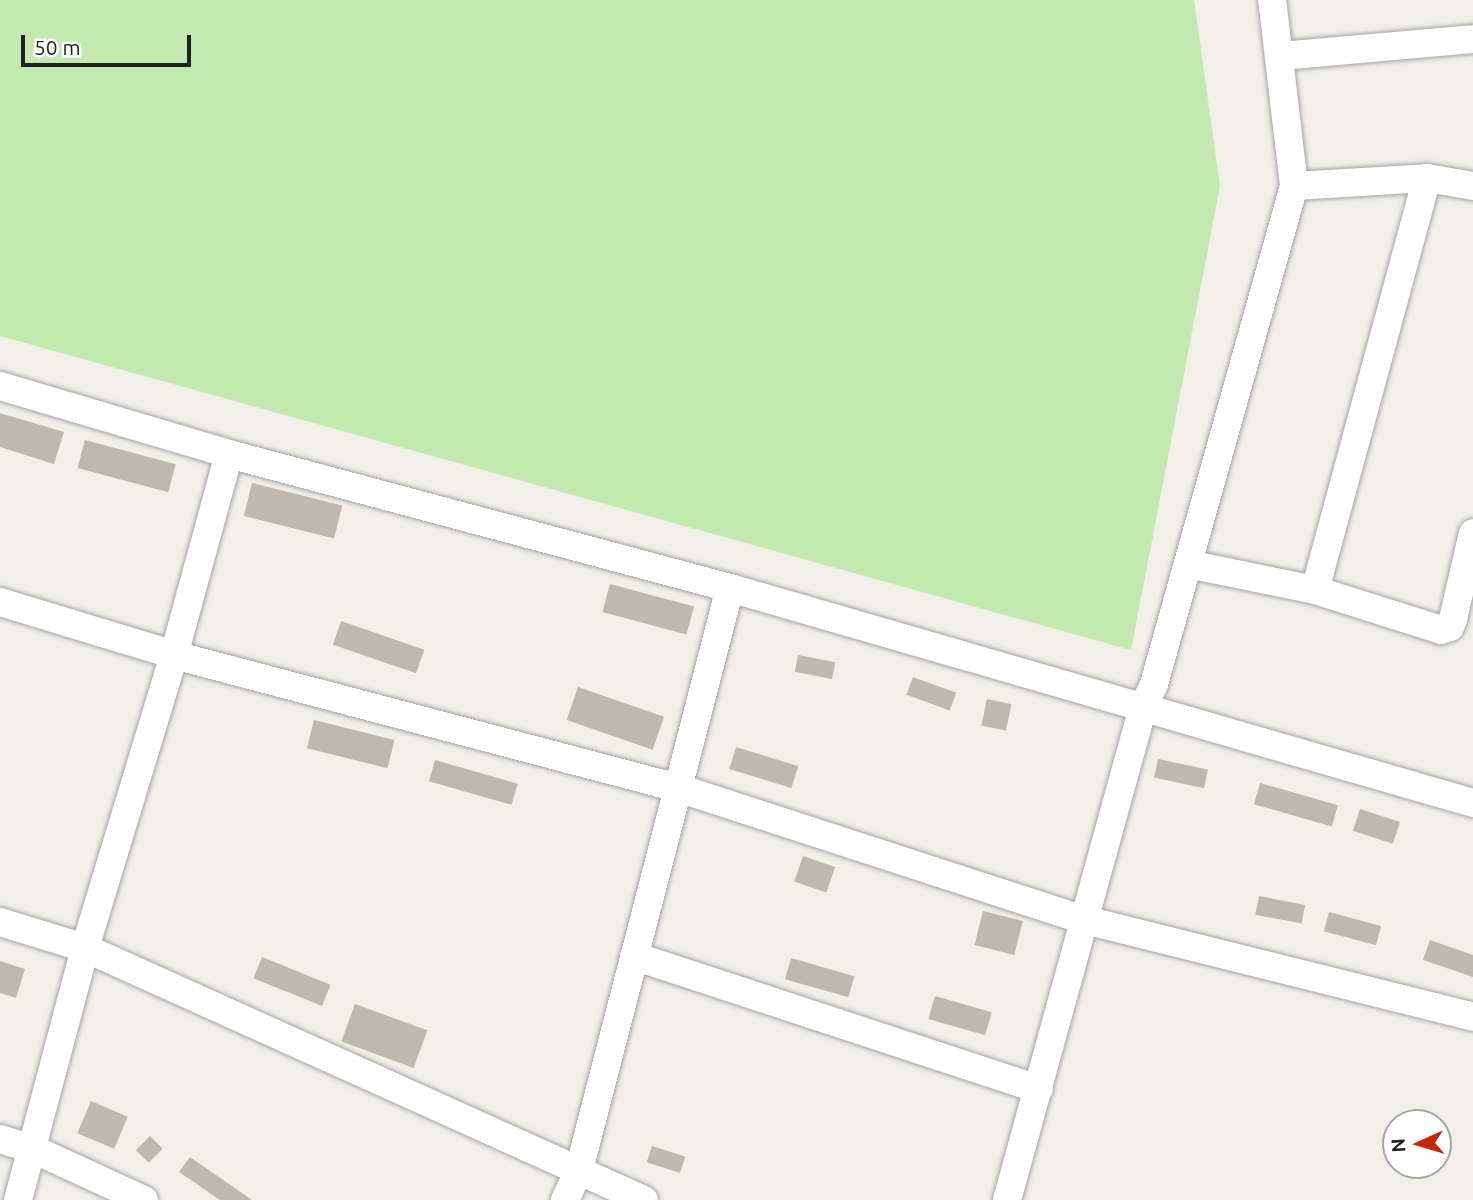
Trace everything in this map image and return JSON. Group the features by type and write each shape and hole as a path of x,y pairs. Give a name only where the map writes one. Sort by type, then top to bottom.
{"street":[{"path":"1007,1200 1143,707 1154,684 1294,186 1272,0"},
{"path":"1280,56 1473,39"},
{"path":"1294,186 1427,178 1473,186"},
{"path":"1315,590 1427,178"},
{"path":"0,386 229,454 730,588 1473,803"},
{"path":"18,1200 85,948 174,655 229,454"},
{"path":"1188,564 1315,590 1441,630 1450,626 1453,619 1473,533"},
{"path":"565,1200 579,1170 730,588"},
{"path":"0,602 174,655 678,788 1085,920 1473,1017"},
{"path":"0,922 85,948 645,1200"},
{"path":"634,956 1039,1089"},
{"path":"0,1139 33,1149 144,1200"}],"green space":[{"path":"0,0 1194,0 1220,186 1131,650 0,336"}],"building":[{"path":"0,413 64,432 54,464 0,447"},
{"path":"85,440 176,464 168,492 77,468"},
{"path":"252,483 342,505 334,538 244,516"},
{"path":"610,584 694,607 687,635 602,612"},
{"path":"341,621 424,650 416,673 333,645"},
{"path":"798,655 835,662 832,679 795,672"},
{"path":"913,677 956,693 950,711 907,695"},
{"path":"578,687 664,717 653,750 567,720"},
{"path":"987,699 1011,704 1006,731 981,725"},
{"path":"314,720 395,740 388,768 307,748"},
{"path":"736,747 798,766 791,788 729,769"},
{"path":"1158,759 1208,770 1204,788 1154,778"},
{"path":"435,760 518,784 512,805 429,781"},
{"path":"1260,783 1338,805 1332,826 1254,804"},
{"path":"1360,809 1400,822 1393,844 1353,831"},
{"path":"803,856 835,867 826,893 794,882"},
{"path":"1259,896 1305,905 1302,924 1255,915"},
{"path":"983,911 1023,921 1014,955 975,945"},
{"path":"1329,912 1381,926 1376,945 1324,931"},
{"path":"1430,940 1473,955 1473,977 1423,960"},
{"path":"262,957 331,985 322,1006 253,978"},
{"path":"791,958 854,976 848,997 785,979"},
{"path":"0,961 25,969 16,998 0,993"},
{"path":"935,996 992,1012 985,1035 928,1019"},
{"path":"355,1004 427,1030 414,1068 341,1042"},
{"path":"91,1101 128,1117 114,1149 77,1133"},
{"path":"150,1136 163,1149 149,1163 136,1150"},
{"path":"652,1146 685,1157 680,1173 647,1162"},
{"path":"190,1157 252,1200 220,1200 179,1172"}]}
